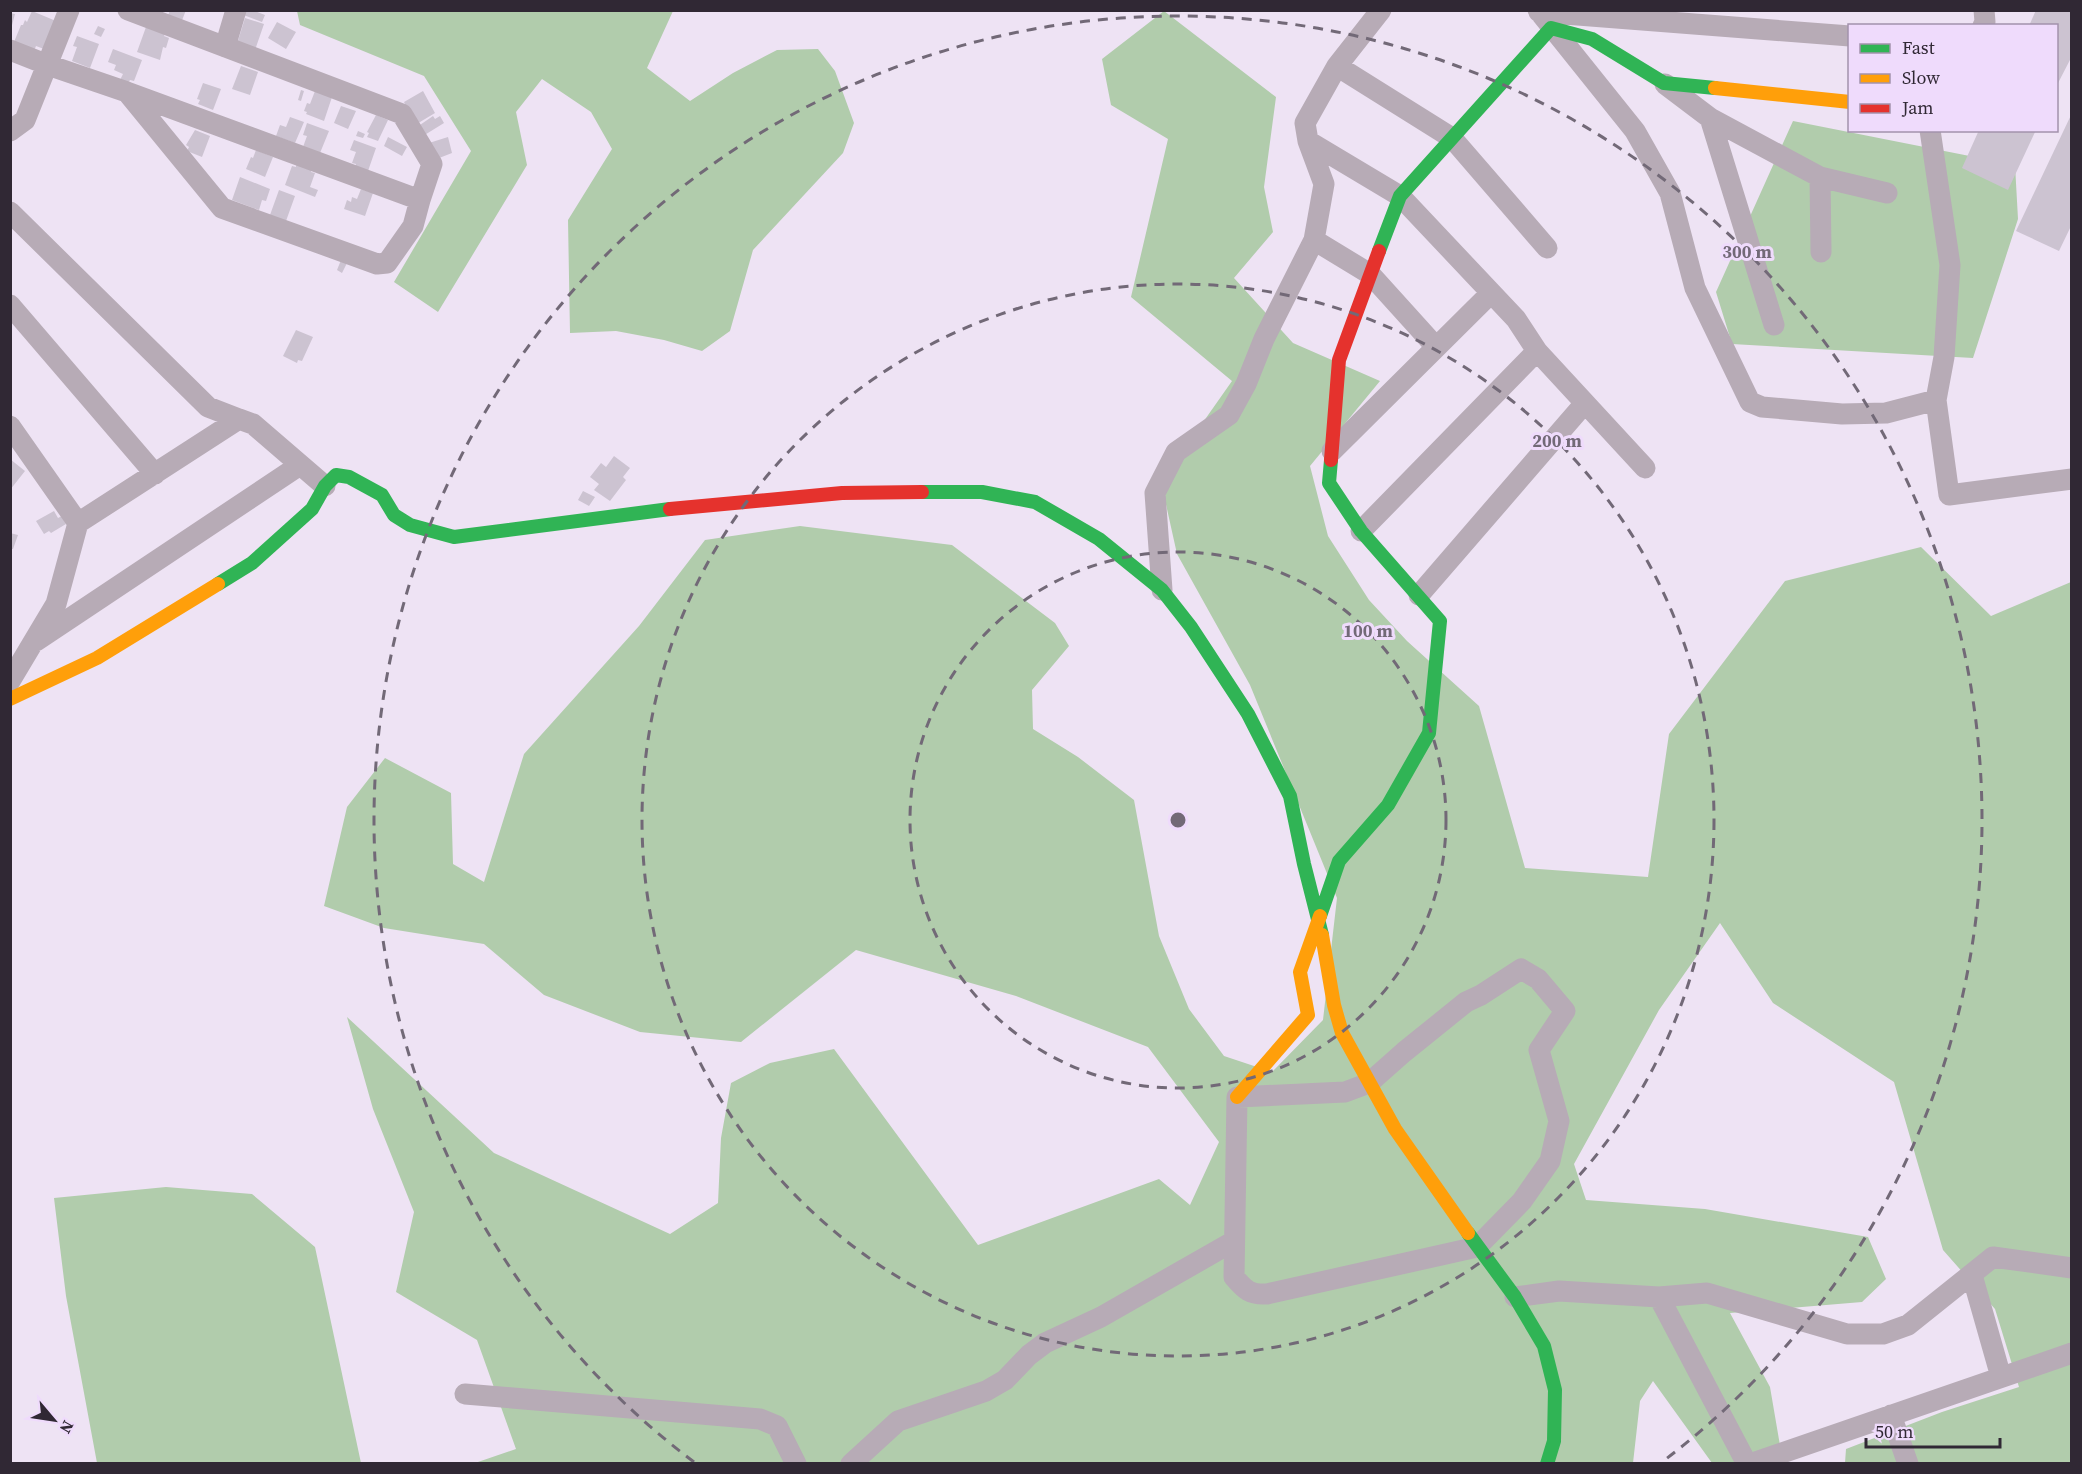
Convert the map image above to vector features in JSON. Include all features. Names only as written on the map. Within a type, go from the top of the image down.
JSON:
[{"type":"street","points":[[10,131],[26,120],[69,10]]},
{"type":"street","points":[[127,92],[222,208],[378,264],[387,263],[413,226],[432,164],[402,114],[128,10]]},
{"type":"street","points":[[225,47],[236,10]]},
{"type":"street","points":[[1162,590],[1155,493],[1176,452],[1229,415],[1314,240],[1324,184],[1308,141],[1305,123],[1337,66],[1381,10]]},
{"type":"street","points":[[1543,17],[1848,36]]},
{"type":"street","points":[[1543,17],[1592,39],[1664,83],[1710,118],[1820,177],[1887,193]]},
{"type":"street","points":[[1237,1097],[1345,1092],[1369,1083],[1466,1002],[1521,969],[1538,979],[1564,1011],[1539,1050],[1559,1121],[1550,1161],[1522,1201],[1477,1247],[1267,1294],[1256,1295],[1244,1288],[1234,1277],[1237,1097],[1308,1015],[1300,972],[1320,921],[1339,861],[1388,805],[1429,733],[1440,621],[1360,531],[1329,483],[1339,360],[1400,196],[1452,138],[1543,17]]},
{"type":"street","points":[[1543,17],[1635,131],[1670,193],[1695,288],[1750,402],[1762,407],[1842,414],[1886,412],[1936,400]]},
{"type":"street","points":[[10,50],[420,200]]},
{"type":"street","points":[[1337,66],[1452,138],[1547,248]]},
{"type":"street","points":[[1664,83],[1848,102]]},
{"type":"street","points":[[1710,118],[1774,325]]},
{"type":"street","points":[[1930,132],[1950,265],[1944,357],[1936,400],[1949,495],[2072,479]]},
{"type":"street","points":[[1308,141],[1400,196],[1516,319],[1537,351],[1645,468]]},
{"type":"street","points":[[1820,177],[1821,252]]},
{"type":"street","points":[[10,212],[208,407],[253,424],[325,486]]},
{"type":"street","points":[[1314,240],[1370,274],[1436,347]]},
{"type":"street","points":[[1332,451],[1491,293]]},
{"type":"street","points":[[10,305],[155,474]]},
{"type":"street","points":[[1360,531],[1537,351]]},
{"type":"street","points":[[1419,595],[1585,403]]},
{"type":"street","points":[[10,681],[56,604],[78,523],[239,419]]},
{"type":"street","points":[[10,426],[78,523]]},
{"type":"street","points":[[32,644],[300,465]]},
{"type":"street","points":[[10,699],[97,658],[252,562],[312,509],[325,486],[336,475],[349,477],[382,495],[394,515],[410,525],[454,537],[645,511],[842,493],[982,492],[1035,502],[1099,540],[1162,590],[1191,627],[1248,714],[1290,796],[1304,864],[1320,921],[1334,1005],[1342,1033],[1395,1129],[1477,1247],[1515,1297],[1544,1346],[1555,1390],[1554,1441],[1547,1464]]},
{"type":"street","points":[[851,1464],[898,1421],[986,1391],[1005,1380],[1029,1355],[1045,1343],[1101,1317],[1234,1241]]},
{"type":"street","points":[[1515,1297],[1559,1291],[1659,1297],[1707,1293],[1847,1334],[1883,1334],[1908,1325],[1993,1257],[2071,1268]]},
{"type":"street","points":[[1972,1275],[2001,1377]]},
{"type":"street","points":[[1659,1297],[1749,1464],[2072,1353]]},
{"type":"street","points":[[465,1394],[760,1419],[777,1426],[796,1464]]},
{"type":"street","points":[[1891,1415],[1908,1464]]},
{"type":"green space","points":[[297,11],[673,11],[647,68],[690,101],[733,73],[777,50],[818,49],[835,71],[854,123],[843,153],[753,250],[730,331],[702,351],[664,340],[616,331],[570,333],[568,220],[612,149],[591,112],[542,79],[516,112],[527,165],[438,312],[394,282],[471,151],[424,76],[300,25]]},
{"type":"green space","points":[[1164,11],[1276,97],[1264,187],[1273,232],[1234,278],[1293,343],[1380,381],[1310,466],[1328,536],[1369,600],[1407,641],[1479,706],[1525,868],[1648,877],[1669,734],[1785,581],[1921,547],[1991,616],[2071,582],[2071,1461],[2069,1464],[1845,1463],[1846,1449],[1942,1412],[2019,1387],[1995,1309],[1943,1250],[1894,1082],[1773,1003],[1720,923],[1659,1010],[1574,1164],[1586,1200],[1705,1209],[1868,1237],[1886,1279],[1862,1302],[1730,1313],[1770,1387],[1783,1463],[1712,1463],[1653,1381],[1640,1401],[1633,1463],[475,1463],[516,1449],[477,1340],[396,1292],[414,1212],[373,1109],[347,1017],[494,1153],[670,1234],[718,1203],[721,1138],[731,1083],[770,1063],[834,1049],[978,1245],[1159,1179],[1190,1205],[1219,1142],[1148,1047],[1016,996],[856,950],[741,1042],[640,1032],[544,995],[484,944],[384,928],[324,906],[347,807],[385,758],[451,793],[453,864],[484,882],[524,754],[639,626],[705,540],[800,526],[952,545],[1055,623],[1069,646],[1032,690],[1033,729],[1078,757],[1134,800],[1159,936],[1189,1009],[1224,1056],[1272,1072],[1323,1020],[1337,898],[1250,685],[1177,554],[1161,482],[1232,381],[1131,297],[1168,139],[1111,105],[1102,59]]},
{"type":"green space","points":[[1793,121],[2015,165],[2018,219],[1973,358],[1732,344],[1716,292]]},
{"type":"green space","points":[[166,1187],[252,1194],[315,1247],[361,1463],[97,1463],[66,1296],[54,1198]]},
{"type":"building","points":[[170,10],[186,10],[181,23],[167,18]]},
{"type":"building","points":[[242,10],[252,10],[265,15],[262,22],[241,14]]},
{"type":"building","points":[[2036,10],[2072,10],[2072,56],[2058,83],[2058,24],[2030,24]]},
{"type":"building","points":[[32,11],[56,21],[44,49],[36,46],[34,51],[14,42],[21,25],[25,20],[27,22]]},
{"type":"building","points":[[10,13],[15,14],[11,29],[10,29]]},
{"type":"building","points":[[245,18],[264,24],[255,50],[237,44]]},
{"type":"building","points":[[277,22],[296,32],[286,49],[268,38]]},
{"type":"building","points":[[98,26],[105,29],[101,37],[94,34]]},
{"type":"building","points":[[146,27],[165,34],[164,36],[169,38],[166,48],[163,47],[160,60],[137,52]]},
{"type":"building","points":[[77,36],[99,44],[90,68],[72,61],[77,47],[73,46]]},
{"type":"building","points":[[113,49],[142,60],[134,81],[130,80],[128,83],[120,80],[123,74],[114,70],[116,65],[108,62]]},
{"type":"building","points":[[241,66],[258,72],[250,95],[232,89]]},
{"type":"building","points":[[203,83],[221,89],[213,110],[198,104],[200,100],[197,99]]},
{"type":"building","points":[[301,90],[304,91],[301,101],[298,100]]},
{"type":"building","points":[[315,91],[332,97],[324,121],[304,111],[307,103],[310,104]]},
{"type":"building","points":[[423,91],[435,113],[415,125],[404,102]]},
{"type":"building","points":[[341,106],[356,111],[348,129],[334,123]]},
{"type":"building","points":[[2072,113],[2072,224],[2059,251],[2016,231]]},
{"type":"building","points":[[376,115],[388,120],[378,141],[367,137],[369,133],[367,132]]},
{"type":"building","points":[[433,116],[435,119],[440,116],[444,123],[423,136],[417,127]]},
{"type":"building","points":[[290,117],[304,122],[295,143],[276,136],[280,125],[286,127]]},
{"type":"building","points":[[307,123],[329,131],[320,153],[303,147],[307,136],[303,135]]},
{"type":"building","points":[[195,130],[210,136],[202,157],[187,151],[189,147],[186,145]]},
{"type":"building","points":[[358,131],[365,134],[363,138],[356,136]]},
{"type":"building","points":[[1978,132],[2035,132],[2008,190],[1962,168]]},
{"type":"building","points":[[388,137],[407,147],[402,156],[384,146]]},
{"type":"building","points":[[448,137],[452,153],[434,160],[429,143]]},
{"type":"building","points":[[354,140],[376,148],[368,171],[355,167],[356,164],[352,163],[356,152],[350,150]]},
{"type":"building","points":[[256,150],[273,157],[265,177],[246,169]]},
{"type":"building","points":[[296,165],[312,169],[311,172],[315,173],[310,187],[318,190],[315,197],[285,185],[292,166],[296,167]]},
{"type":"building","points":[[240,177],[270,189],[266,201],[262,200],[259,210],[232,200]]},
{"type":"building","points":[[361,189],[373,193],[365,216],[344,209],[347,200],[351,202],[352,197],[357,199]]},
{"type":"building","points":[[279,190],[295,196],[286,221],[270,215]]},
{"type":"building","points":[[341,260],[347,263],[342,273],[337,270]]},
{"type":"building","points":[[296,330],[313,337],[302,361],[298,360],[297,363],[283,356]]},
{"type":"building","points":[[614,456],[630,468],[623,477],[626,480],[610,501],[594,490],[599,484],[590,477],[601,463],[606,467]]},
{"type":"building","points":[[10,459],[25,471],[10,490]]},
{"type":"building","points":[[583,491],[595,497],[589,506],[578,500]]},
{"type":"building","points":[[54,511],[58,518],[62,516],[66,524],[51,533],[49,531],[44,534],[36,521]]},
{"type":"building","points":[[10,533],[18,535],[13,549],[10,549]]},
{"type":"traffic: fast","points":[[1379,251],[1400,196],[1551,28],[1592,39],[1664,83],[1715,88]]},
{"type":"traffic: fast","points":[[1320,916],[1339,861],[1388,805],[1429,733],[1440,621],[1361,531],[1329,483],[1331,460]]},
{"type":"traffic: fast","points":[[218,584],[252,563],[312,509],[325,486],[336,475],[349,477],[382,495],[394,515],[410,525],[454,537],[670,509]]},
{"type":"traffic: fast","points":[[922,492],[982,492],[1035,502],[1099,539],[1162,590],[1191,627],[1248,714],[1290,796],[1322,935]]},
{"type":"traffic: fast","points":[[1468,1233],[1515,1297],[1544,1346],[1555,1390],[1554,1441],[1547,1464]]},
{"type":"traffic: slow","points":[[1715,88],[1848,102]]},
{"type":"traffic: slow","points":[[10,699],[97,658],[218,584]]},
{"type":"traffic: slow","points":[[1237,1097],[1308,1015],[1300,972],[1320,916]]},
{"type":"traffic: slow","points":[[1322,935],[1334,1005],[1342,1033],[1395,1129],[1468,1233]]},
{"type":"traffic: jam","points":[[1331,460],[1339,360],[1379,251]]},
{"type":"traffic: jam","points":[[670,509],[842,493],[922,492]]}]
